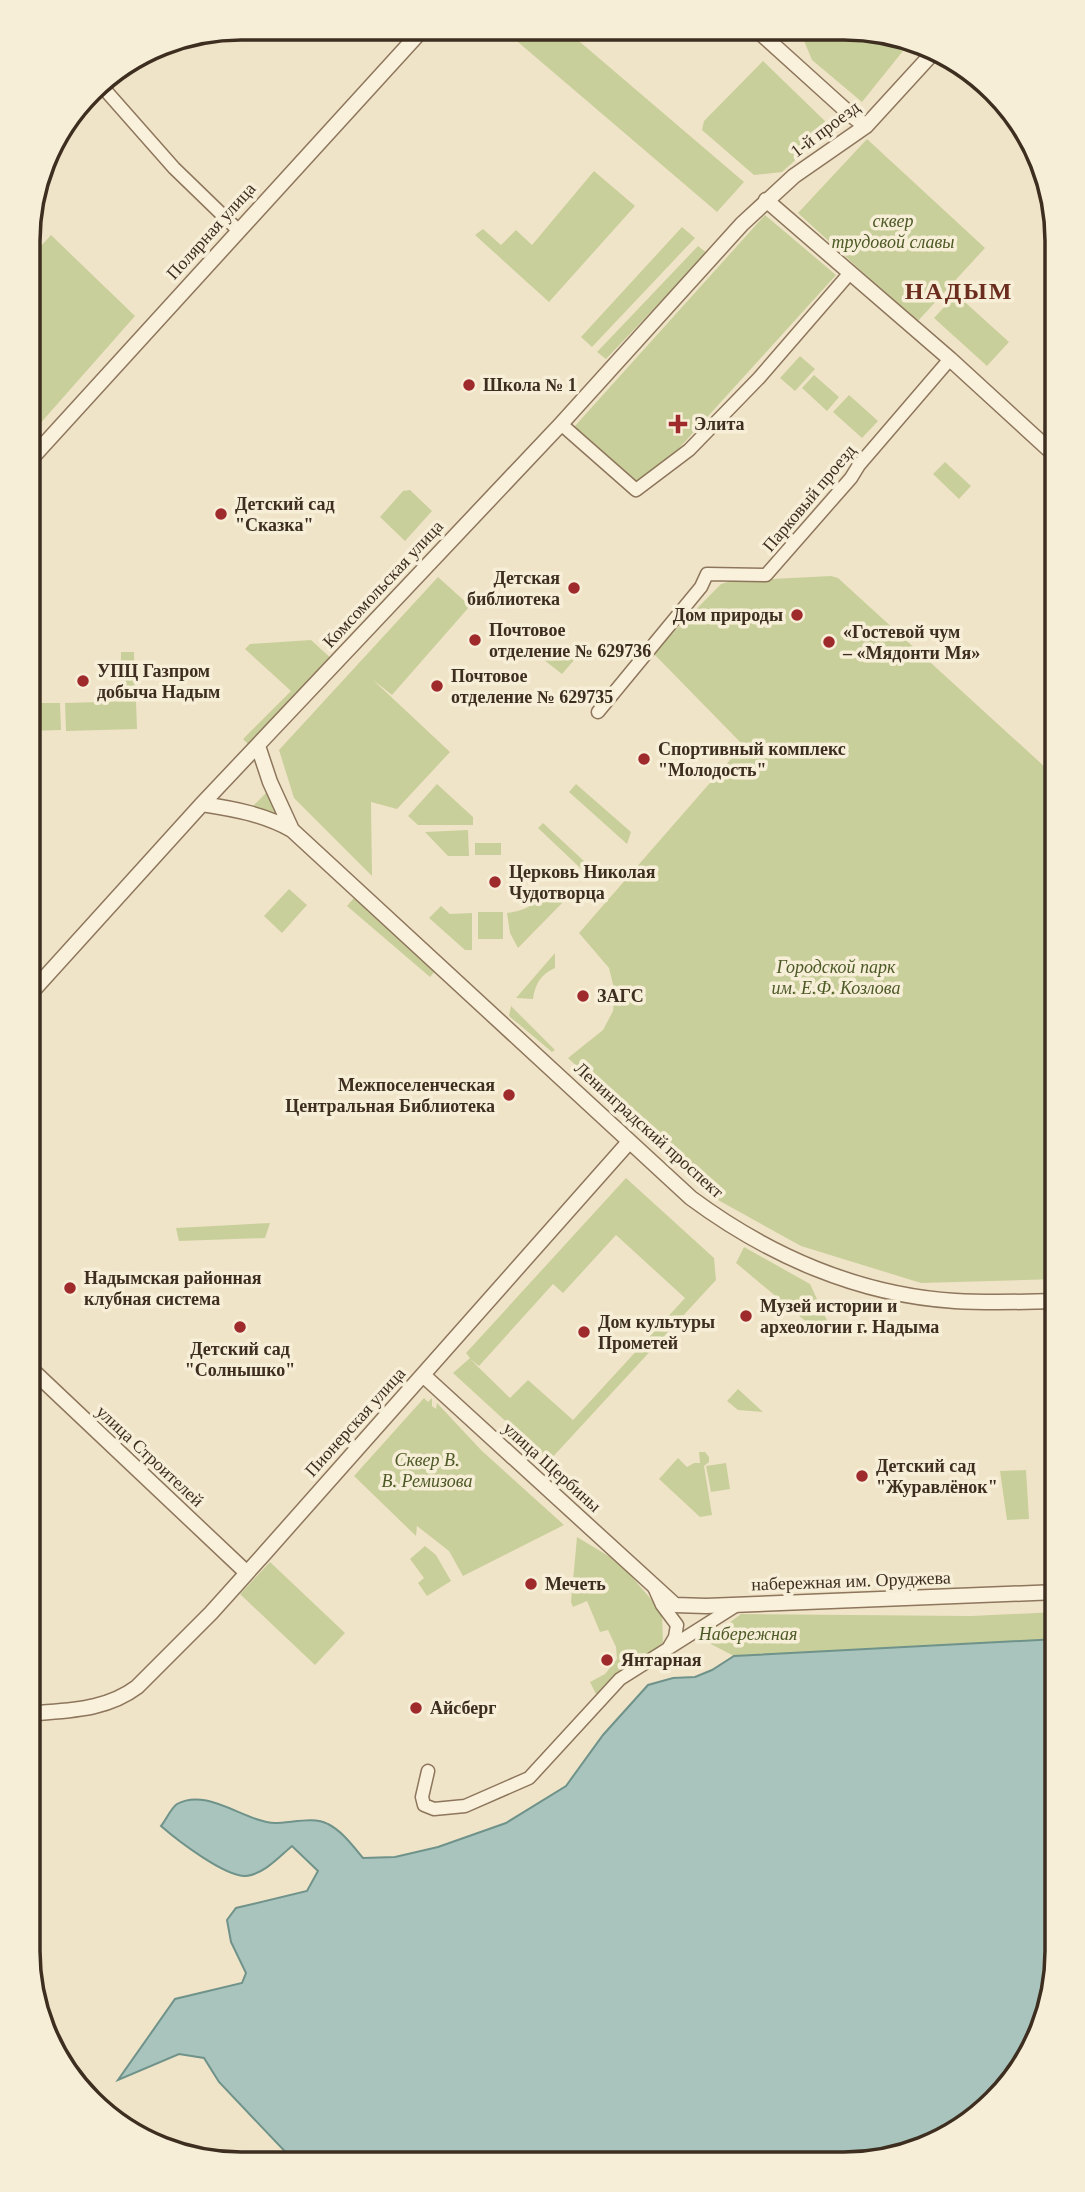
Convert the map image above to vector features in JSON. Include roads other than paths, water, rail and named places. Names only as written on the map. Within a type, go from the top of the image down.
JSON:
[{"type":"street","name":"Полярная улица","points":[[41,448],[414,40]]},
{"type":"street","points":[[768,40],[866,126]]},
{"type":"street","name":"1-й проезд","points":[[766,200],[794,176],[866,126],[928,59]]},
{"type":"street","points":[[107,92],[173,168],[238,230]]},
{"type":"street","points":[[766,200],[950,359],[1045,446]]},
{"type":"street","name":"Комсомольская улица","points":[[41,982],[202,804],[561,424],[766,200]]},
{"type":"street","points":[[561,424],[636,491],[689,450],[760,377],[849,274]]},
{"type":"street","name":"Парковый проезд","points":[[598,712],[701,587],[707,574],[766,575],[950,359]]},
{"type":"street","points":[[258,746],[270,782],[292,830]]},
{"type":"street","points":[[202,804],[258,815],[275,820],[292,830]]},
{"type":"street","name":"Ленинградский проспект","points":[[292,830],[629,1142],[691,1198],[723,1222],[814,1269],[890,1292],[980,1302],[1044,1301]]},
{"type":"street","name":"Пионерская улица","points":[[40,1713],[94,1707],[124,1698],[137,1687],[247,1573],[629,1142]]},
{"type":"street","name":"улица Щербины","points":[[423,1376],[654,1587]]},
{"type":"street","name":"улица Строителей","points":[[40,1378],[247,1573]]},
{"type":"street","points":[[654,1587],[662,1605],[677,1625],[675,1637],[669,1647]]},
{"type":"street","name":"набережная им. Оруджева","points":[[654,1587],[675,1605],[706,1606],[1044,1593]]},
{"type":"street","points":[[428,1771],[422,1797],[424,1805],[434,1809],[465,1806],[529,1778],[620,1679],[737,1605]]},
{"type":"street","points":[[684,1637],[698,1623],[706,1606]]},
{"type":"water","points":[[1044,1640],[1044,1964],[1041,1990],[1034,2015],[1018,2051],[986,2093],[966,2110],[933,2131],[908,2141],[870,2150],[844,2152],[286,2152],[219,2082],[204,2058],[179,2054],[118,2080],[175,1999],[242,1983],[246,1973],[231,1942],[227,1920],[236,1908],[307,1891],[318,1871],[292,1846],[253,1875],[237,1875],[226,1871],[202,1857],[161,1826],[177,1804],[201,1800],[263,1821],[322,1822],[343,1835],[363,1858],[395,1857],[438,1847],[506,1823],[566,1786],[603,1735],[648,1685],[673,1678],[695,1677],[734,1656]]},
{"type":"place","name":"Школа № 1","points":[[469,385]]},
{"type":"place","name":"Элита","points":[[678,424]]},
{"type":"place","name":"Детский сад \"Сказка\"","points":[[221,514]]},
{"type":"place","name":"Детская библиотека","points":[[574,588]]},
{"type":"place","name":"Дом природы","points":[[797,615]]},
{"type":"place","name":"Почтовое отделение № 629736","points":[[475,640]]},
{"type":"place","name":"«Гостевой чум – «Мядонти Мя»","points":[[829,642]]},
{"type":"place","name":"УПЦ Газпром добыча Надым","points":[[83,681]]},
{"type":"place","name":"Почтовое отделение № 629735","points":[[437,686]]},
{"type":"place","name":"Спортивный комплекс \"Молодость\"","points":[[644,759]]},
{"type":"place","name":"Церковь Николая Чудотворца","points":[[495,882]]},
{"type":"place","name":"ЗАГС","points":[[583,996]]},
{"type":"place","name":"Межпоселенческая Центральная Библиотека","points":[[509,1095]]},
{"type":"place","name":"Надымская районная клубная система","points":[[70,1288]]},
{"type":"place","name":"Музей истории и археологии г. Надыма","points":[[746,1316]]},
{"type":"place","name":"Детский сад \"Солнышко\"","points":[[240,1327]]},
{"type":"place","name":"Дом культуры Прометей","points":[[584,1332]]},
{"type":"place","name":"Детский сад \"Журавлёнок\"","points":[[862,1476]]},
{"type":"place","name":"Мечеть","points":[[531,1584]]},
{"type":"place","name":"Янтарная","points":[[607,1660]]},
{"type":"place","name":"Айсберг","points":[[416,1708]]},
{"type":"district","name":"НАДЫМ","points":[[959,291]]},
{"type":"park label","name":"сквер трудовой славы","points":[[893,231]]},
{"type":"park label","name":"Городской парк им. Е.Ф. Козлова","points":[[836,977]]},
{"type":"park label","name":"Сквер В. В. Ремизова","points":[[427,1470]]},
{"type":"park label","name":"Набережная","points":[[748,1634]]}]
